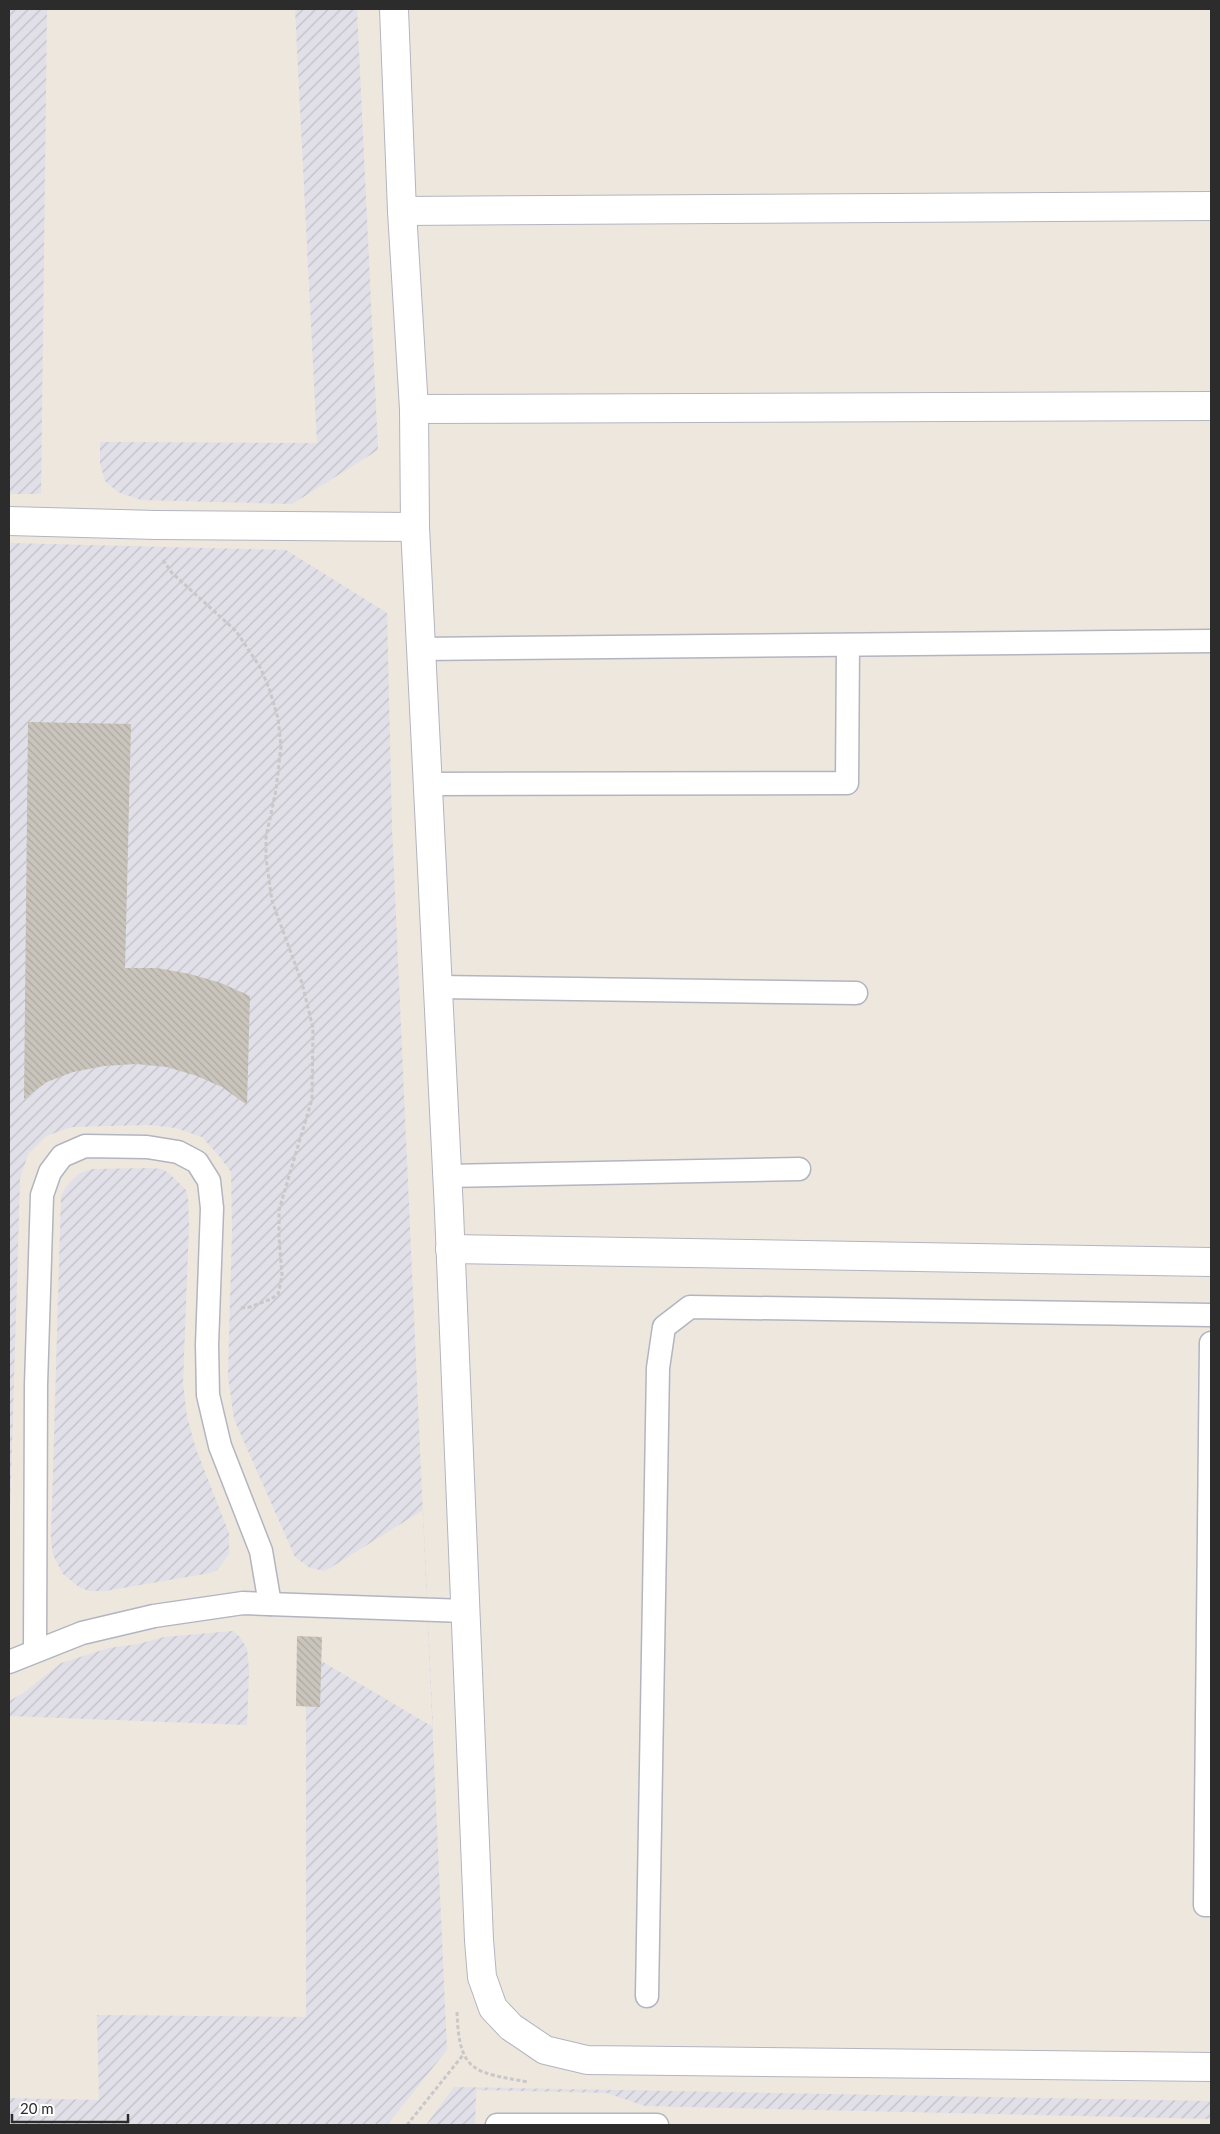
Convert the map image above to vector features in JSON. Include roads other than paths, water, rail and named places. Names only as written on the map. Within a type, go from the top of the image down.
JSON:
[{"type":"street","points":[[394,9],[402,211],[414,409],[415,527],[447,1176],[482,1977],[493,2008],[511,2027],[545,2050],[586,2060],[1211,2067]]},
{"type":"street","points":[[402,211],[1211,206]]},
{"type":"street","points":[[414,409],[1211,406]]},
{"type":"street","points":[[9,521],[156,525],[415,527]]},
{"type":"street","points":[[450,1249],[1211,1262]]},
{"type":"lane","points":[[421,649],[1211,641]]},
{"type":"lane","points":[[428,784],[847,783],[848,644]]},
{"type":"lane","points":[[438,987],[856,993]]},
{"type":"lane","points":[[36,1651],[36,1385],[42,1195],[50,1172],[62,1156],[85,1146],[147,1147],[178,1152],[197,1162],[209,1181],[212,1208],[208,1395],[220,1446],[261,1552],[270,1604]]},
{"type":"lane","points":[[447,1176],[799,1169]]},
{"type":"lane","points":[[648,1996],[658,1378],[664,1327],[690,1307],[1211,1315]]},
{"type":"lane","points":[[1211,1343],[1205,1905],[1211,1905]]},
{"type":"lane","points":[[9,1662],[82,1633],[154,1616],[243,1603],[465,1611]]},
{"type":"lane","points":[[497,2125],[657,2125]]}]
